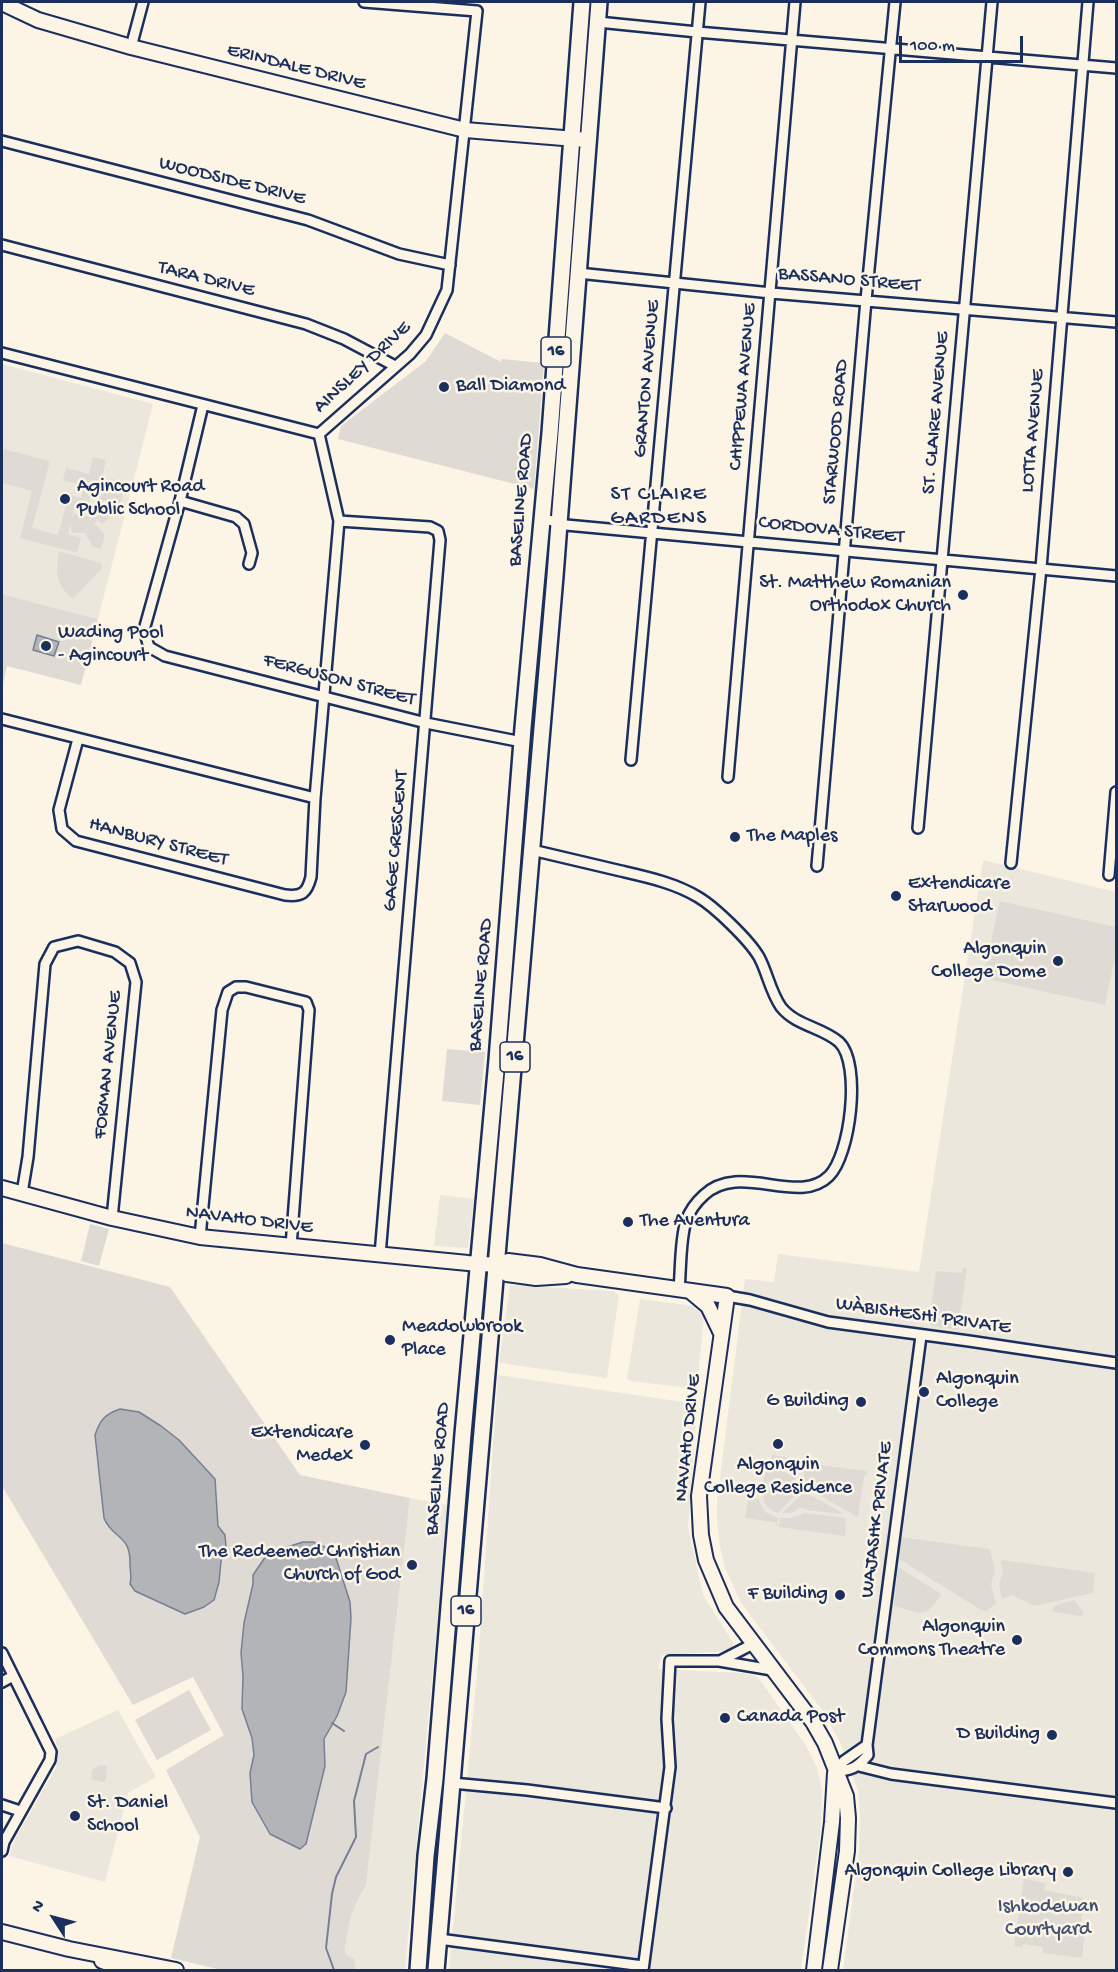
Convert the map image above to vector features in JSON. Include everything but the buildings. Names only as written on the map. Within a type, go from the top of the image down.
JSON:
[{"type":"main road","name":"BASELINE ROAD","points":[[436,1971],[560,525],[578,273],[582,2]]},
{"type":"main road","name":"BASELINE ROAD","points":[[418,1971],[426,1856],[435,1779],[542,519],[580,139],[599,2]]},
{"type":"main road","points":[[435,1779],[452,1783]]},
{"type":"street","points":[[132,47],[143,2]]},
{"type":"street","name":"AINSLEY DRIVE","points":[[303,894],[308,888],[311,877],[315,798],[339,522],[319,434],[410,354],[426,335],[447,290],[477,11],[364,2]]},
{"type":"street","name":"GRANTON AVENUE","points":[[631,760],[700,2]]},
{"type":"street","name":"CHIPPEWA AVENUE","points":[[728,777],[795,2]]},
{"type":"street","name":"STARWOOD ROAD","points":[[817,866],[866,300],[895,2]]},
{"type":"street","name":"ST. CLAIRE AVENUE","points":[[918,828],[992,2]]},
{"type":"street","name":"LOTTA AVENUE","points":[[1011,863],[1041,568],[1088,2]]},
{"type":"street","name":"ERINDALE DRIVE","points":[[2,3],[38,21],[132,47],[465,130],[580,139]]},
{"type":"street","points":[[598,22],[1116,68]]},
{"type":"street","name":"WOODSIDE DRIVE","points":[[2,141],[308,220],[399,254],[450,265]]},
{"type":"street","name":"TARA DRIVE","points":[[2,245],[306,324],[344,339],[396,366]]},
{"type":"street","name":"BASSANO STREET","points":[[578,273],[771,293],[1116,322]]},
{"type":"street","points":[[2,353],[319,434]]},
{"type":"street","points":[[203,405],[180,501],[236,517],[244,524],[252,554],[249,564]]},
{"type":"street","name":"FERGUSON STREET","points":[[180,501],[144,630],[149,647],[165,656],[325,695],[426,723],[522,742]]},
{"type":"street","name":"CORDOVA STREET","points":[[542,519],[560,525],[1116,576]]},
{"type":"street","name":"GAGE CRESCENT","points":[[339,522],[430,527],[438,531],[440,540],[380,1255]]},
{"type":"street","points":[[2,719],[315,798]]},
{"type":"street","name":"HANBURY STREET","points":[[78,739],[59,810],[62,829],[76,841],[285,895],[303,894]]},
{"type":"street","points":[[1109,875],[1116,792]]},
{"type":"street","points":[[532,850],[654,879],[686,891],[704,901],[726,920],[758,956],[771,992],[783,1009],[801,1023],[837,1041],[846,1055],[852,1091],[849,1116],[843,1146],[837,1164],[829,1177],[795,1188],[744,1181],[725,1182],[708,1191],[692,1208],[686,1223],[685,1290],[708,1306],[721,1333]]},
{"type":"street","name":"FORMAN AVENUE","points":[[22,1193],[28,1157],[45,964],[54,947],[78,941],[115,952],[130,963],[136,982],[112,1218]]},
{"type":"street","points":[[200,1238],[222,1010],[228,992],[236,987],[249,987],[306,1002],[309,1010],[291,1246]]},
{"type":"street","name":"NAVAHO DRIVE","points":[[2,1188],[112,1218],[200,1238],[497,1265],[507,1274],[536,1278],[577,1275],[727,1296],[699,1496],[701,1535],[714,1584],[726,1607],[813,1722],[825,1743],[846,1796],[848,1841],[830,1971]]},
{"type":"street","name":"WÀBISHESHÌ PRIVATE","points":[[727,1296],[750,1300],[828,1322],[1116,1363]]},
{"type":"street","name":"WAJASHK PRIVATE","points":[[868,1750],[921,1336]]},
{"type":"street","points":[[719,1661],[753,1644]]},
{"type":"street","points":[[2,1653],[51,1752],[50,1760],[20,1811],[4,1842],[2,1851]]},
{"type":"street","points":[[438,1939],[643,1968],[670,1767],[667,1719],[670,1661],[719,1661],[772,1670]]},
{"type":"street","points":[[2,1682],[14,1676]]},
{"type":"street","points":[[835,1771],[849,1771],[859,1766],[868,1750]]},
{"type":"street","points":[[835,1771],[844,1761],[868,1750]]},
{"type":"street","points":[[868,1750],[881,1771]]},
{"type":"street","points":[[859,1766],[881,1771],[1116,1803]]},
{"type":"street","name":"NAVAHO DRIVE","points":[[814,1971],[831,1831],[835,1771]]},
{"type":"street","points":[[452,1783],[666,1808]]},
{"type":"street","points":[[2,1805],[20,1811]]},
{"type":"street","points":[[2,1932],[69,1948],[126,1971]]},
{"type":"street","points":[[112,1964],[176,1971]]},
{"type":"shaded area","name":"Agincourt Road Public School","points":[[2,364],[153,404],[98,619],[2,594]]},
{"type":"shaded area","name":"Wading Pool - Agincourt","points":[[37,635],[59,642],[54,656],[33,650]]},
{"type":"shaded area","name":"Algonquin College","points":[[983,860],[1116,892],[1116,1970],[843,1970],[859,1851],[858,1791],[840,1742],[822,1710],[741,1603],[725,1568],[720,1547],[717,1502],[745,1279],[774,1282],[778,1254],[919,1272]]},
{"type":"shaded area","points":[[440,1195],[474,1199],[468,1248],[434,1246]]},
{"type":"shaded area","points":[[510,1285],[613,1291],[619,1295],[607,1378],[499,1363]]},
{"type":"shaded area","points":[[640,1299],[693,1306],[704,1315],[697,1389],[627,1379]]},
{"type":"shaded area","points":[[498,1375],[697,1404],[688,1527],[703,1595],[734,1644],[727,1651],[662,1655],[658,1669],[743,1673],[754,1676],[760,1680],[805,1744],[817,1767],[822,1790],[821,1828],[801,1970],[449,1970],[478,1662]]},
{"type":"shaded area","points":[[120,1409],[139,1412],[161,1426],[179,1440],[215,1479],[218,1526],[225,1535],[226,1547],[214,1600],[204,1607],[185,1614],[135,1591],[130,1584],[127,1547],[107,1525],[104,1518],[95,1435],[104,1418]]},
{"type":"shaded area","points":[[410,1498],[448,1505],[405,1970],[356,1970],[354,1960],[345,1954],[347,1930],[352,1909],[366,1884]]},
{"type":"shaded area","points":[[303,1542],[313,1542],[327,1548],[335,1555],[350,1602],[351,1618],[346,1692],[337,1716],[324,1739],[325,1766],[306,1844],[300,1849],[270,1834],[252,1802],[250,1773],[254,1755],[252,1738],[242,1709],[241,1653],[253,1575],[268,1553]]},
{"type":"shaded area","name":"St. Daniel School","points":[[118,1710],[156,1777],[128,1793],[105,1882],[9,1856],[15,1839],[56,1768],[58,1753],[55,1739]]},
{"type":"green space","points":[[445,333],[501,362],[501,359],[544,363],[534,489],[338,439],[341,426],[426,361]]},
{"type":"green space","points":[[4,449],[50,461],[32,528],[58,535],[69,495],[81,498],[84,486],[63,480],[66,468],[89,474],[93,457],[106,460],[102,477],[126,483],[120,505],[90,497],[86,513],[74,510],[72,516],[75,514],[87,516],[103,502],[113,515],[102,524],[98,520],[94,523],[105,535],[101,549],[93,547],[85,533],[72,533],[70,524],[68,534],[81,538],[77,553],[20,538],[32,491],[2,483]]},
{"type":"green space","points":[[59,551],[101,563],[102,568],[73,599],[58,578]]},
{"type":"green space","points":[[2,594],[98,619],[81,685],[7,666],[2,688]]},
{"type":"green space","points":[[530,731],[536,732],[506,1080],[504,1080],[503,1060]]},
{"type":"green space","name":"Algonquin College Dome","points":[[1000,901],[1116,927],[1116,952],[1105,1005],[983,978]]},
{"type":"green space","points":[[447,1049],[485,1052],[480,1105],[442,1101]]},
{"type":"green space","points":[[90,1224],[109,1229],[99,1266],[81,1261]]},
{"type":"green space","points":[[2,1243],[170,1287],[300,1475],[410,1498],[366,1885],[353,1910],[346,1943],[345,1954],[354,1959],[356,1970],[222,1970],[171,1958],[200,1837],[166,1770],[224,1735],[193,1677],[133,1705],[2,1486]]},
{"type":"green space","points":[[963,1268],[967,1268],[958,1330],[932,1326],[929,1323],[936,1271],[962,1273]]},
{"type":"green space","points":[[475,1363],[478,1363],[477,1403],[454,1661],[451,1661]]},
{"type":"green space","points":[[772,1455],[798,1459],[796,1472],[771,1461]]},
{"type":"green space","points":[[805,1463],[867,1471],[864,1476],[858,1517],[807,1488],[804,1476]]},
{"type":"green space","points":[[768,1467],[774,1467],[795,1477],[800,1490],[778,1513],[767,1506],[762,1494],[763,1480]]},
{"type":"green space","points":[[746,1486],[752,1487],[752,1500],[758,1499],[765,1512],[778,1518],[777,1527],[776,1523],[745,1518],[749,1494],[745,1493]]},
{"type":"green space","points":[[806,1493],[842,1514],[807,1510],[802,1507],[791,1513],[782,1513]]},
{"type":"green space","points":[[804,1513],[846,1518],[845,1536],[779,1527],[780,1518],[792,1518]]},
{"type":"green space","points":[[901,1537],[990,1549],[995,1571],[991,1584],[996,1604],[987,1611],[981,1610],[899,1559]]},
{"type":"green space","points":[[1003,1560],[1095,1573],[1093,1593],[1034,1606],[1012,1595],[1002,1599],[999,1585],[1003,1571],[1000,1562]]},
{"type":"green space","points":[[898,1567],[941,1594],[926,1612],[894,1606]]},
{"type":"green space","points":[[1074,1600],[1084,1613],[1081,1616],[1053,1612],[1054,1606]]},
{"type":"green space","points":[[189,1690],[211,1730],[157,1760],[135,1720]]},
{"type":"green space","points":[[101,1765],[107,1766],[106,1780],[103,1782],[91,1779],[92,1770]]},
{"type":"green space","name":"Ishkodewan Courtyard","points":[[1024,1879],[1046,1883],[1044,1890],[1084,1898],[1080,1931],[1085,1932],[1082,1958],[1043,1953],[1043,1947],[1023,1944],[1022,1948],[1014,1946]]},
{"type":"waterway","points":[[332,1723],[344,1731]]},
{"type":"waterway","points":[[334,1970],[326,1948],[332,1894],[336,1877],[356,1837],[354,1801],[366,1754],[378,1747]]},
{"type":"place","name":"Ball Diamond","points":[[444,387]]},
{"type":"place","name":"Agincourt Road Public School","points":[[65,499]]},
{"type":"place","name":"St. Matthew Romanian Orthodox Church","points":[[963,595]]},
{"type":"place","name":"Wading Pool - Agincourt","points":[[46,646]]},
{"type":"place","name":"The Maples","points":[[735,837]]},
{"type":"place","name":"Extendicare Starwood","points":[[896,896]]},
{"type":"place","name":"Algonquin College Dome","points":[[1058,961]]},
{"type":"place","name":"The Aventura","points":[[628,1222]]},
{"type":"place","name":"Meadowbrook Place","points":[[390,1340]]},
{"type":"place","name":"Algonquin College","points":[[924,1392]]},
{"type":"place","name":"G Building","points":[[861,1402]]},
{"type":"place","name":"Algonquin College Residence","points":[[778,1444]]},
{"type":"place","name":"Extendicare Medex","points":[[365,1445]]},
{"type":"place","name":"The Redeemed Christian Church of God","points":[[412,1565]]},
{"type":"place","name":"F Building","points":[[840,1595]]},
{"type":"place","name":"Algonquin Commons Theatre","points":[[1017,1640]]},
{"type":"place","name":"Canada Post","points":[[725,1718]]},
{"type":"place","name":"D Building","points":[[1052,1735]]},
{"type":"place","name":"St. Daniel School","points":[[75,1816]]},
{"type":"place","name":"Algonquin College Library","points":[[1068,1872]]},
{"type":"district","name":"ST CLAIRE GARDENS","points":[[659,508]]}]
